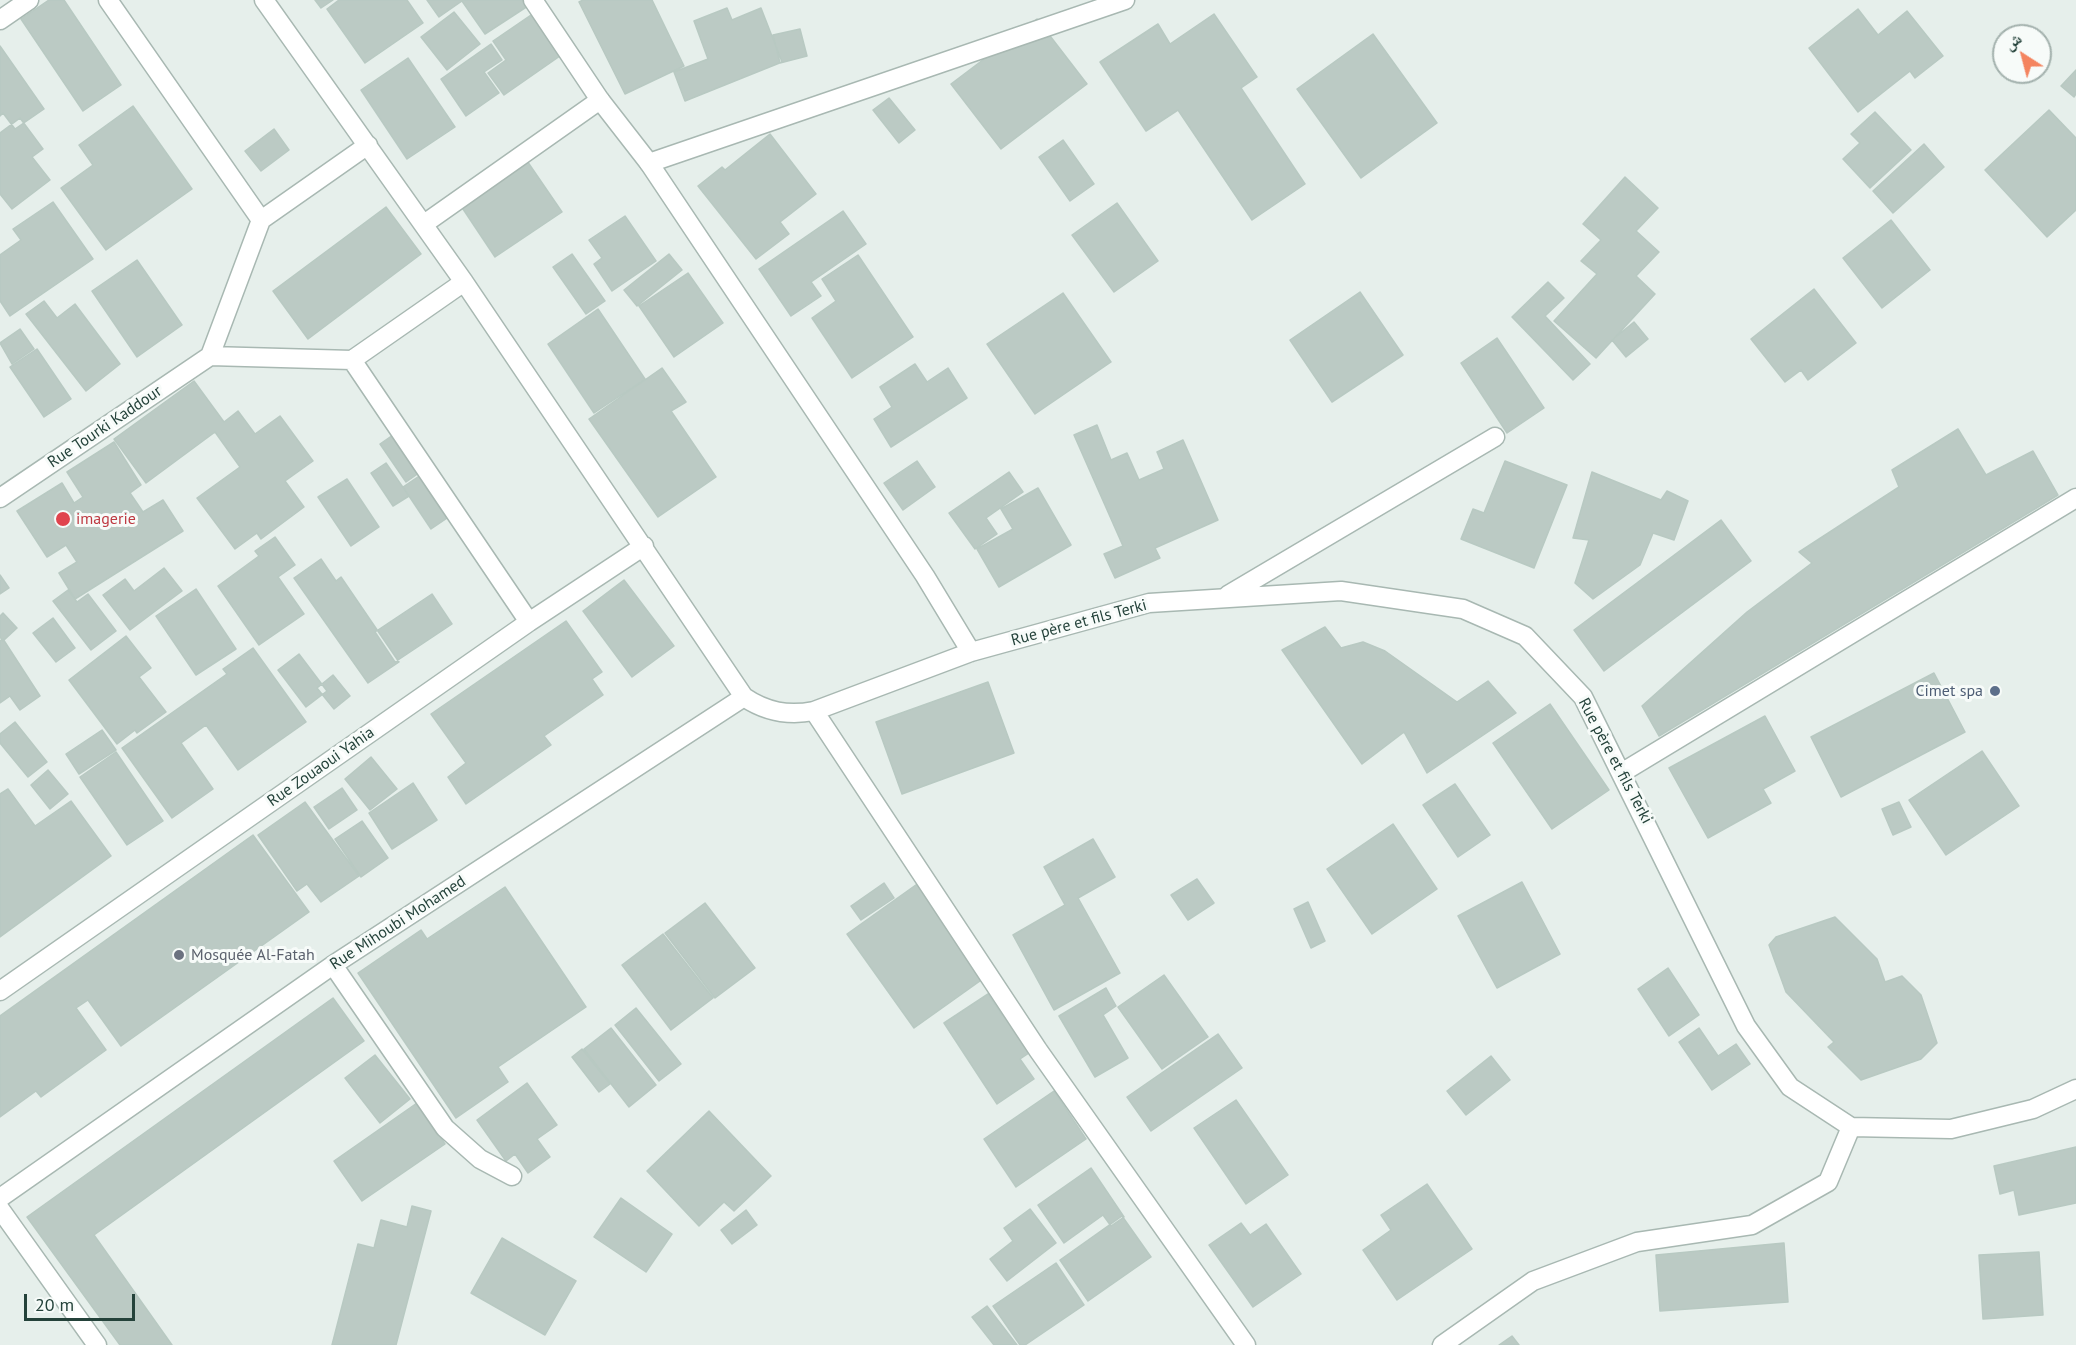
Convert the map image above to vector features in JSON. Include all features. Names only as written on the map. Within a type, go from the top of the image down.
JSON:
[{"type":"street","points":[[0,20],[30,0]]},
{"type":"street","points":[[108,0],[261,220]]},
{"type":"street","points":[[264,0],[464,282],[744,697]]},
{"type":"street","points":[[533,0],[600,100],[649,163],[919,567],[971,652]]},
{"type":"street","points":[[649,163],[1125,0]]},
{"type":"street","points":[[424,224],[600,100]]},
{"type":"street","points":[[368,146],[261,220],[210,356],[352,360],[464,282]]},
{"type":"street","name":"Rue Tourki Kaddour","points":[[0,498],[210,356]]},
{"type":"street","points":[[352,360],[529,622]]},
{"type":"street","points":[[1224,598],[1495,437]]},
{"type":"street","points":[[1623,772],[2076,498]]},
{"type":"street","name":"Rue Zouaoui Yahia","points":[[0,991],[529,622],[644,546]]},
{"type":"street","name":"Rue père et fils Terki","points":[[744,697],[760,708],[794,715],[814,711],[971,652],[1149,603],[1341,591],[1463,609],[1525,636],[1583,697],[1623,772],[1746,1026],[1790,1087],[1851,1127]]},
{"type":"street","name":"Rue Mihoubi Mohamed","points":[[0,1198],[333,965],[744,697]]},
{"type":"street","points":[[814,711],[1038,1050],[1246,1345]]},
{"type":"street","points":[[333,965],[445,1128],[480,1159],[512,1176]]},
{"type":"street","points":[[1442,1345],[1533,1281],[1636,1242],[1752,1225],[1828,1182],[1851,1127],[1951,1129],[2033,1109],[2076,1089]]},
{"type":"street","points":[[0,1209],[97,1345]]},
{"type":"building","points":[[49,0],[64,0],[121,85],[83,111],[21,19]]},
{"type":"building","points":[[315,0],[333,0],[321,8]]},
{"type":"building","points":[[339,0],[407,0],[423,23],[365,63],[327,9]]},
{"type":"building","points":[[427,0],[528,0],[531,4],[485,34],[462,1],[439,17]]},
{"type":"building","points":[[583,0],[652,0],[684,66],[625,94],[579,2]]},
{"type":"building","points":[[727,8],[732,20],[761,8],[782,62],[685,101],[674,72],[708,59],[694,21]]},
{"type":"building","points":[[1858,9],[1878,35],[1907,11],[1943,56],[1915,78],[1910,71],[1858,112],[1809,48]]},
{"type":"building","points":[[454,12],[480,44],[447,70],[421,37]]},
{"type":"building","points":[[1214,14],[1257,77],[1241,88],[1305,184],[1252,220],[1178,110],[1146,131],[1100,62],[1158,24],[1170,44]]},
{"type":"building","points":[[531,15],[560,56],[504,95],[488,73],[506,60],[493,41]]},
{"type":"building","points":[[1037,19],[1087,84],[1001,149],[951,84]]},
{"type":"building","points":[[800,29],[807,56],[780,63],[773,35]]},
{"type":"building","points":[[1373,34],[1437,123],[1361,178],[1297,89]]},
{"type":"building","points":[[491,44],[502,60],[484,72],[499,93],[466,116],[441,79]]},
{"type":"building","points":[[0,46],[44,109],[15,129],[3,113],[0,116]]},
{"type":"building","points":[[408,58],[455,127],[407,159],[361,90]]},
{"type":"building","points":[[2076,70],[2076,94],[2074,97],[2061,86]]},
{"type":"building","points":[[889,98],[915,130],[899,143],[873,110]]},
{"type":"building","points":[[133,106],[192,189],[106,250],[61,188],[93,165],[79,145]]},
{"type":"building","points":[[2049,110],[2076,138],[2076,210],[2047,237],[1985,170]]},
{"type":"building","points":[[1875,112],[1911,150],[1870,188],[1843,159],[1860,143],[1851,134]]},
{"type":"building","points":[[20,118],[43,149],[32,157],[50,180],[12,209],[0,194],[0,133]]},
{"type":"building","points":[[274,129],[289,150],[261,171],[245,151]]},
{"type":"building","points":[[770,134],[816,194],[780,222],[789,234],[756,259],[698,186],[722,167],[725,170]]},
{"type":"building","points":[[1063,140],[1094,184],[1070,201],[1039,157]]},
{"type":"building","points":[[1924,144],[1944,167],[1893,213],[1873,191]]},
{"type":"building","points":[[525,158],[562,212],[495,257],[459,203]]},
{"type":"building","points":[[1625,177],[1658,208],[1636,231],[1659,252],[1636,276],[1655,294],[1596,358],[1554,321],[1597,274],[1581,261],[1601,240],[1583,224]]},
{"type":"building","points":[[53,202],[93,259],[10,316],[0,301],[0,255],[21,240],[13,229]]},
{"type":"building","points":[[1117,203],[1158,261],[1114,292],[1072,235]]},
{"type":"building","points":[[386,207],[421,254],[308,339],[273,291]]},
{"type":"building","points":[[843,211],[866,244],[811,282],[821,296],[791,316],[759,269]]},
{"type":"building","points":[[625,216],[656,261],[612,291],[594,264],[602,258],[589,240]]},
{"type":"building","points":[[1891,220],[1930,270],[1882,308],[1843,258]]},
{"type":"building","points":[[572,254],[605,301],[586,314],[553,267]]},
{"type":"building","points":[[669,254],[682,270],[637,306],[624,290]]},
{"type":"building","points":[[858,255],[913,337],[852,378],[812,318],[836,301],[822,279]]},
{"type":"building","points":[[137,260],[182,325],[137,357],[92,291]]},
{"type":"building","points":[[688,273],[723,323],[674,357],[639,306]]},
{"type":"building","points":[[1548,282],[1564,298],[1545,316],[1590,364],[1573,380],[1512,317]]},
{"type":"building","points":[[1814,289],[1856,343],[1808,380],[1801,370],[1785,382],[1751,339]]},
{"type":"building","points":[[1360,292],[1403,355],[1332,402],[1290,340]]},
{"type":"building","points":[[1063,293],[1111,362],[1035,414],[987,344]]},
{"type":"building","points":[[44,301],[57,318],[75,304],[120,364],[86,391],[26,314]]},
{"type":"building","points":[[598,309],[645,379],[594,413],[548,344]]},
{"type":"building","points":[[1634,322],[1648,339],[1626,357],[1612,340]]},
{"type":"building","points":[[20,329],[34,349],[12,364],[0,343]]},
{"type":"building","points":[[1497,338],[1544,408],[1507,433],[1461,363]]},
{"type":"building","points":[[37,349],[71,399],[44,417],[10,367]]},
{"type":"building","points":[[915,364],[927,382],[948,368],[967,398],[891,447],[874,419],[892,407],[880,387]]},
{"type":"building","points":[[662,368],[686,402],[671,411],[716,477],[658,517],[589,419]]},
{"type":"building","points":[[194,381],[224,422],[238,411],[255,434],[280,416],[313,461],[285,481],[304,507],[261,539],[257,533],[235,549],[197,498],[240,467],[215,432],[146,483],[114,439]]},
{"type":"building","points":[[1097,425],[1111,460],[1127,453],[1139,480],[1164,469],[1157,452],[1183,440],[1218,520],[1155,548],[1160,558],[1115,578],[1104,554],[1123,546],[1074,435]]},
{"type":"building","points":[[403,428],[429,466],[406,482],[380,444]]},
{"type":"building","points":[[1958,429],[1986,475],[2033,451],[2058,495],[1659,736],[1642,706],[1747,612],[1812,563],[1799,552],[1899,487],[1892,470]]},
{"type":"building","points":[[114,442],[141,485],[130,493],[143,512],[163,500],[183,531],[75,599],[59,573],[77,562],[66,545],[47,557],[17,511],[62,483],[74,503],[83,497],[67,472]]},
{"type":"building","points":[[917,461],[935,487],[903,510],[884,483]]},
{"type":"building","points":[[1505,461],[1567,485],[1534,568],[1461,539],[1473,509],[1484,513]]},
{"type":"building","points":[[386,463],[409,496],[393,506],[371,473]]},
{"type":"building","points":[[434,466],[462,508],[431,529],[403,487]]},
{"type":"building","points":[[1009,472],[1023,492],[986,518],[997,534],[975,549],[949,513]]},
{"type":"building","points":[[1592,472],[1661,500],[1667,491],[1688,501],[1674,540],[1653,533],[1640,565],[1593,599],[1575,583],[1589,540],[1573,538]]},
{"type":"building","points":[[347,479],[379,527],[351,546],[318,497]]},
{"type":"building","points":[[1038,488],[1071,545],[999,587],[977,549],[1013,529],[1001,509]]},
{"type":"building","points":[[1721,520],[1751,561],[1604,671],[1574,630]]},
{"type":"building","points":[[275,537],[295,565],[278,577],[304,614],[259,645],[218,586],[259,556],[255,551]]},
{"type":"building","points":[[321,559],[336,581],[341,577],[399,662],[368,683],[294,578]]},
{"type":"building","points":[[164,568],[182,591],[130,630],[103,595],[125,579],[134,591]]},
{"type":"building","points":[[0,575],[9,588],[0,594]]},
{"type":"building","points":[[624,580],[674,646],[632,677],[583,611]]},
{"type":"building","points":[[196,589],[236,649],[196,675],[156,616]]},
{"type":"building","points":[[68,590],[77,602],[88,594],[116,631],[91,650],[53,601]]},
{"type":"building","points":[[432,594],[452,624],[395,662],[375,632]]},
{"type":"building","points":[[3,613],[17,628],[3,641],[0,637],[0,616]]},
{"type":"building","points":[[53,618],[75,648],[56,662],[33,633]]},
{"type":"building","points":[[566,621],[602,672],[592,679],[603,695],[544,736],[551,745],[466,804],[448,777],[466,763],[431,714]]},
{"type":"building","points":[[1325,627],[1341,648],[1363,642],[1385,651],[1457,702],[1488,681],[1516,713],[1427,773],[1404,732],[1362,764],[1282,650]]},
{"type":"building","points":[[126,636],[151,668],[139,677],[166,712],[137,733],[135,730],[117,744],[69,680]]},
{"type":"building","points":[[3,639],[40,696],[20,710],[10,696],[0,703],[0,641]]},
{"type":"building","points":[[253,648],[306,722],[238,770],[206,725],[181,743],[213,789],[172,818],[122,748],[227,674],[223,669]]},
{"type":"building","points":[[299,654],[327,691],[306,707],[278,670]]},
{"type":"building","points":[[1934,673],[1965,732],[1841,797],[1811,737]]},
{"type":"building","points":[[333,675],[350,696],[334,709],[317,688]]},
{"type":"building","points":[[988,682],[1014,753],[902,794],[876,722]]},
{"type":"building","points":[[1550,704],[1609,790],[1552,829],[1493,743]]},
{"type":"building","points":[[1765,716],[1795,771],[1763,789],[1771,803],[1708,838],[1669,768]]},
{"type":"building","points":[[15,722],[47,762],[28,777],[0,743],[0,734]]},
{"type":"building","points":[[102,730],[116,750],[79,774],[66,754]]},
{"type":"building","points":[[1982,751],[2019,806],[1946,855],[1909,800]]},
{"type":"building","points":[[116,752],[163,821],[127,845],[80,777]]},
{"type":"building","points":[[371,757],[397,789],[370,810],[345,779]]},
{"type":"building","points":[[48,770],[68,794],[50,809],[31,785]]},
{"type":"building","points":[[413,783],[437,820],[392,849],[369,813]]},
{"type":"building","points":[[1455,784],[1490,835],[1458,857],[1423,805]]},
{"type":"building","points":[[342,788],[357,810],[329,829],[314,807]]},
{"type":"building","points":[[8,789],[35,826],[71,801],[111,856],[0,937],[0,794]]},
{"type":"building","points":[[305,802],[359,876],[321,902],[307,884],[297,891],[258,835]]},
{"type":"building","points":[[1899,802],[1911,827],[1893,835],[1882,809]]},
{"type":"building","points":[[362,821],[388,858],[361,877],[335,839]]},
{"type":"building","points":[[1393,824],[1437,889],[1372,934],[1327,869]]},
{"type":"building","points":[[253,835],[309,912],[121,1046],[88,1000],[76,1008],[106,1050],[41,1097],[36,1091],[0,1117],[0,1016]]},
{"type":"building","points":[[1093,839],[1115,877],[1078,898],[1120,973],[1054,1010],[1013,935],[1065,905],[1044,867]]},
{"type":"building","points":[[1197,879],[1214,903],[1188,920],[1171,895]]},
{"type":"building","points":[[920,882],[987,976],[914,1028],[847,934]]},
{"type":"building","points":[[1522,882],[1560,954],[1497,988],[1458,916]]},
{"type":"building","points":[[884,883],[894,898],[861,920],[851,906]]},
{"type":"building","points":[[505,887],[586,1007],[498,1067],[508,1082],[456,1118],[358,973],[421,930],[427,939]]},
{"type":"building","points":[[1308,902],[1325,941],[1311,948],[1294,909]]},
{"type":"building","points":[[705,903],[755,968],[715,998],[665,933]]},
{"type":"building","points":[[1835,917],[1877,959],[1885,982],[1902,976],[1921,995],[1937,1043],[1921,1059],[1861,1080],[1828,1047],[1834,1042],[1786,992],[1769,945],[1776,937]]},
{"type":"building","points":[[663,934],[713,998],[671,1030],[622,965]]},
{"type":"building","points":[[1668,968],[1699,1015],[1669,1036],[1638,989]]},
{"type":"building","points":[[1164,975],[1208,1037],[1162,1069],[1118,1007]]},
{"type":"building","points":[[1106,988],[1116,1006],[1103,1015],[1128,1058],[1095,1077],[1059,1016]]},
{"type":"building","points":[[988,994],[1002,1015],[1012,1008],[1038,1047],[1020,1059],[1034,1079],[997,1104],[944,1023]]},
{"type":"building","points":[[333,998],[364,1041],[94,1235],[172,1345],[120,1345],[27,1217]]},
{"type":"building","points":[[636,1008],[681,1064],[659,1081],[615,1025]]},
{"type":"building","points":[[611,1028],[656,1085],[629,1107],[584,1049]]},
{"type":"building","points":[[1699,1028],[1718,1056],[1736,1044],[1750,1064],[1712,1090],[1679,1042]]},
{"type":"building","points":[[1218,1034],[1242,1068],[1151,1131],[1127,1097]]},
{"type":"building","points":[[582,1049],[610,1084],[599,1092],[572,1057]]},
{"type":"building","points":[[375,1055],[410,1099],[380,1123],[345,1078]]},
{"type":"building","points":[[1491,1056],[1510,1080],[1466,1115],[1447,1091]]},
{"type":"building","points":[[527,1083],[557,1125],[537,1139],[550,1157],[528,1173],[515,1154],[506,1161],[477,1120]]},
{"type":"building","points":[[1054,1091],[1086,1139],[1016,1187],[984,1139]]},
{"type":"building","points":[[1236,1100],[1288,1175],[1246,1204],[1194,1128]]},
{"type":"building","points":[[417,1103],[445,1144],[362,1201],[334,1161]]},
{"type":"building","points":[[709,1111],[771,1176],[734,1211],[724,1202],[699,1226],[647,1171]]},
{"type":"building","points":[[2076,1147],[2076,1203],[2019,1215],[2014,1190],[2000,1194],[1994,1166]]},
{"type":"building","points":[[1091,1168],[1124,1217],[1111,1226],[1103,1215],[1064,1243],[1038,1205]]},
{"type":"building","points":[[1427,1184],[1472,1249],[1397,1300],[1363,1250],[1391,1230],[1381,1215]]},
{"type":"building","points":[[621,1198],[672,1234],[646,1272],[594,1237]]},
{"type":"building","points":[[412,1206],[431,1211],[396,1345],[332,1345],[358,1244],[374,1248],[381,1220],[407,1227]]},
{"type":"building","points":[[1030,1209],[1056,1243],[1007,1281],[990,1259],[1013,1241],[1004,1228]]},
{"type":"building","points":[[746,1210],[757,1225],[732,1244],[721,1230]]},
{"type":"building","points":[[1122,1216],[1151,1257],[1088,1301],[1060,1260]]},
{"type":"building","points":[[1241,1223],[1250,1235],[1266,1224],[1301,1274],[1253,1307],[1209,1245]]},
{"type":"building","points":[[502,1238],[576,1281],[545,1335],[471,1293]]},
{"type":"building","points":[[1784,1243],[1788,1302],[1660,1311],[1656,1255]]},
{"type":"building","points":[[2039,1252],[2043,1315],[1983,1319],[1979,1255]]},
{"type":"building","points":[[1056,1263],[1084,1305],[1025,1345],[1020,1345],[993,1306]]},
{"type":"building","points":[[987,1306],[1017,1345],[994,1345],[972,1317]]},
{"type":"building","points":[[1512,1336],[1519,1345],[1499,1345]]},
{"type":"place","name":"imagerie","points":[[63,519]]},
{"type":"place","name":"Cimet spa","points":[[1995,691]]},
{"type":"place","name":"Mosquée Al-Fatah","points":[[179,955]]}]
